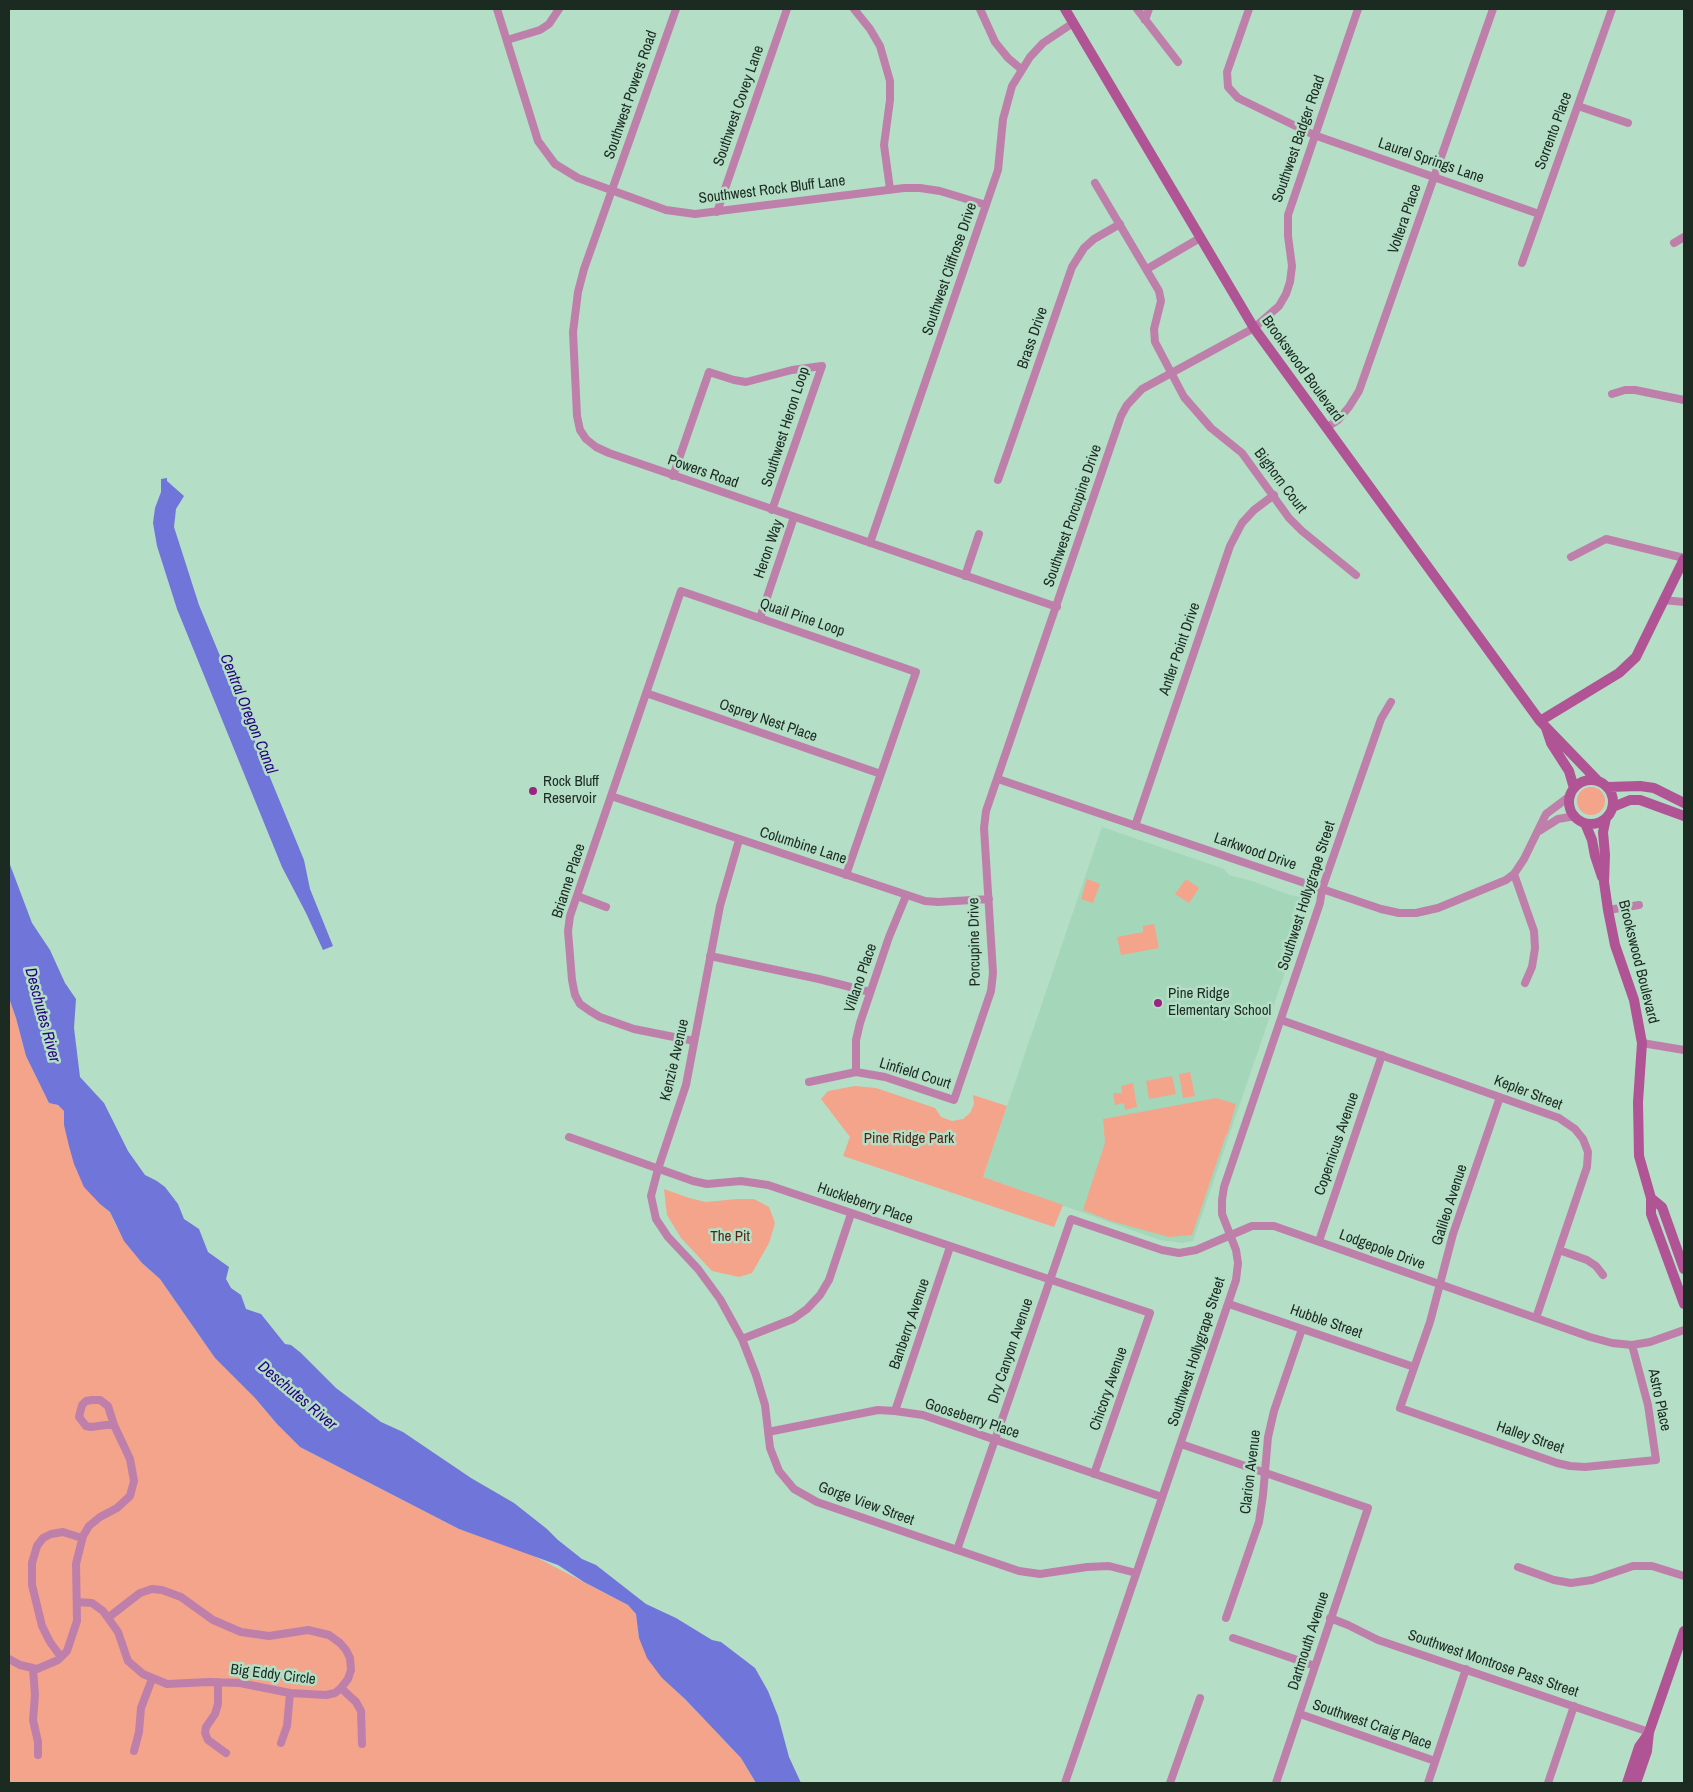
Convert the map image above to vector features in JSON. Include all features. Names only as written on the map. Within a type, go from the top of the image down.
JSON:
[{"type":"main road","name":"Brookswood Boulevard","points":[[1065,9],[1254,328],[1543,724],[1597,780]]},
{"type":"main road","points":[[1543,724],[1628,664],[1641,648],[1684,558]]},
{"type":"main road","name":"Brookswood Boulevard","points":[[1543,724],[1569,771],[1572,792]]},
{"type":"main road","points":[[1613,807],[1612,794],[1608,787],[1597,780],[1584,781],[1572,792],[1570,809],[1575,816],[1585,823],[1594,824],[1606,818],[1613,807],[1630,800],[1640,800],[1684,816]]},
{"type":"main road","points":[[1608,787],[1640,786],[1654,788],[1684,803]]},
{"type":"main road","name":"Brookswood Boulevard","points":[[1606,818],[1603,832],[1605,855],[1604,882],[1608,910],[1615,945],[1634,1000],[1642,1043],[1638,1102],[1640,1156],[1651,1198],[1651,1214],[1684,1304]]},
{"type":"main road","name":"Brookswood Boulevard","points":[[1585,823],[1592,840],[1594,856],[1604,882]]},
{"type":"main road","name":"Brookswood Boulevard","points":[[1651,1198],[1662,1208],[1684,1269]]},
{"type":"main road","points":[[1636,1783],[1647,1751],[1649,1732],[1684,1631]]},
{"type":"main road","points":[[1627,1783],[1639,1747],[1649,1732]]},
{"type":"street","name":"Southwest Rock Bluff Lane","points":[[497,9],[538,141],[555,164],[567,173],[612,191],[680,213],[717,212],[890,190],[920,188],[986,205]]},
{"type":"street","points":[[506,40],[540,30],[549,24],[559,9]]},
{"type":"street","name":"Southwest Powers Road","points":[[612,191],[676,9]]},
{"type":"street","name":"Southwest Covey Lane","points":[[717,212],[788,9]]},
{"type":"street","points":[[854,9],[870,29],[880,46],[890,81],[890,100],[884,145],[890,190]]},
{"type":"street","points":[[980,9],[999,47],[1021,69]]},
{"type":"street","points":[[1137,9],[1178,62]]},
{"type":"street","points":[[1145,20],[1149,9]]},
{"type":"street","name":"Laurel Springs Lane","points":[[1249,9],[1227,72],[1228,87],[1238,98],[1314,135],[1539,214]]},
{"type":"street","name":"Southwest Badger Road","points":[[1254,328],[1279,306],[1290,282],[1292,266],[1288,236],[1288,215],[1358,9]]},
{"type":"street","name":"Voltera Place","points":[[1326,428],[1338,420],[1359,391],[1493,9]]},
{"type":"street","name":"Sorrento Place","points":[[1522,263],[1612,9]]},
{"type":"street","name":"Southwest Cliffrose Drive","points":[[870,543],[998,170],[1003,119],[1006,102],[1012,86],[1030,56],[1043,43],[1073,23]]},
{"type":"street","points":[[1578,106],[1628,123]]},
{"type":"street","name":"Bighorn Court","points":[[1095,183],[1147,269],[1161,296],[1154,329],[1155,342],[1170,374],[1184,397],[1211,428],[1242,453],[1289,518],[1356,575]]},
{"type":"street","name":"Powers Road","points":[[612,191],[584,270],[574,313],[576,398],[580,430],[586,439],[596,447],[673,476],[1056,607]]},
{"type":"street","name":"Brass Drive","points":[[998,480],[1072,267],[1084,248],[1094,239],[1120,224]]},
{"type":"street","points":[[1674,243],[1684,237]]},
{"type":"street","points":[[1147,269],[1200,238]]},
{"type":"street","name":"Southwest Porcupine Drive","points":[[998,779],[1121,416],[1127,404],[1142,389],[1254,328]]},
{"type":"street","name":"Southwest Heron Loop","points":[[673,476],[709,372],[746,382],[792,370],[822,366],[772,510]]},
{"type":"street","points":[[1612,394],[1624,390],[1635,390],[1684,400]]},
{"type":"street","name":"Antler Point Drive","points":[[1136,826],[1230,546],[1242,523],[1254,510],[1274,495]]},
{"type":"street","name":"Heron Way","points":[[760,618],[794,517]]},
{"type":"street","points":[[965,576],[979,534]]},
{"type":"street","points":[[1571,557],[1606,540],[1684,558]]},
{"type":"street","name":"Quail Pine Loop","points":[[612,796],[681,591],[916,672],[846,874]]},
{"type":"street","points":[[1663,600],[1684,602]]},
{"type":"street","name":"Osprey Nest Place","points":[[646,694],[881,774]]},
{"type":"street","name":"Southwest Hollygrape Street","points":[[1065,1783],[1236,1280],[1238,1263],[1236,1250],[1222,1214],[1224,1187],[1320,904],[1322,889],[1381,719],[1390,702]]},
{"type":"street","name":"Larkwood Drive","points":[[998,779],[1381,909],[1399,913],[1416,913],[1438,908],[1506,880],[1514,874]]},
{"type":"street","name":"Porcupine Drive","points":[[954,1100],[991,991],[993,974],[984,828],[986,811],[998,779]]},
{"type":"street","points":[[1525,983],[1532,967],[1535,948],[1534,931],[1514,874],[1524,859],[1546,814],[1572,792]]},
{"type":"street","name":"Columbine Lane","points":[[612,796],[739,840],[846,874],[906,896],[938,902],[988,899]]},
{"type":"street","name":"Brianne Place","points":[[612,796],[570,916],[568,931],[575,995],[580,1004],[600,1017],[634,1028],[694,1041]]},
{"type":"street","points":[[1537,832],[1558,819],[1575,816]]},
{"type":"street","name":"Kenzie Avenue","points":[[658,1168],[686,1085],[720,906],[739,840]]},
{"type":"street","points":[[577,896],[606,907]]},
{"type":"street","name":"Villano Place","points":[[856,1072],[856,1040],[889,937],[906,896]]},
{"type":"street","points":[[1608,910],[1639,906]]},
{"type":"street","points":[[710,956],[870,992]]},
{"type":"street","name":"Kepler Street","points":[[1280,1020],[1559,1118],[1575,1129],[1583,1139],[1588,1152],[1587,1166],[1536,1318]]},
{"type":"street","points":[[1642,1043],[1684,1050]]},
{"type":"street","name":"Copernicus Avenue","points":[[1319,1242],[1382,1055]]},
{"type":"street","name":"Linfield Court","points":[[809,1082],[856,1072],[885,1077],[954,1100]]},
{"type":"street","name":"Galileo Avenue","points":[[1400,1408],[1430,1322],[1453,1234],[1500,1097]]},
{"type":"street","name":"Huckleberry Place","points":[[569,1137],[707,1184],[741,1182],[768,1185],[1150,1313]]},
{"type":"street","name":"Gorge View Street","points":[[658,1168],[651,1196],[656,1219],[668,1236],[698,1269],[720,1299],[742,1339],[765,1405],[770,1448],[786,1481],[804,1496],[817,1502],[1019,1571],[1040,1574],[1087,1567],[1109,1566],[1136,1572]]},
{"type":"street","points":[[742,1339],[793,1319],[820,1296],[829,1280],[851,1214]]},
{"type":"street","name":"Lodgepole Drive","points":[[1071,1218],[1162,1250],[1179,1253],[1196,1250],[1252,1226],[1274,1226],[1590,1337],[1632,1345],[1650,1342],[1684,1330]]},
{"type":"street","name":"Dry Canyon Avenue","points":[[957,1550],[1071,1218]]},
{"type":"street","name":"Banberry Avenue","points":[[895,1410],[950,1247]]},
{"type":"street","points":[[1559,1250],[1587,1260],[1596,1266],[1603,1275]]},
{"type":"street","name":"Hubble Street","points":[[1229,1304],[1414,1367]]},
{"type":"street","name":"Chicory Avenue","points":[[1094,1474],[1150,1313]]},
{"type":"street","name":"Clarion Avenue","points":[[1226,1618],[1259,1522],[1268,1437],[1274,1411],[1302,1329]]},
{"type":"street","name":"Astro Place","points":[[1632,1345],[1648,1405],[1656,1460]]},
{"type":"street","points":[[9,1659],[33,1669],[48,1665],[67,1652],[77,1622],[76,1564],[82,1538],[94,1521],[117,1508],[130,1496],[134,1474],[130,1458],[114,1425],[108,1406],[100,1400],[86,1401],[82,1405],[79,1416],[86,1426],[114,1425]]},
{"type":"street","name":"Halley Street","points":[[1400,1408],[1570,1466],[1585,1467],[1656,1460]]},
{"type":"street","name":"Gooseberry Place","points":[[768,1432],[878,1410],[895,1410],[923,1415],[1162,1497]]},
{"type":"street","points":[[1180,1444],[1265,1473]]},
{"type":"street","name":"Dartmouth Avenue","points":[[1265,1473],[1368,1508],[1276,1783]]},
{"type":"street","points":[[61,1657],[50,1642],[42,1626],[32,1585],[32,1564],[37,1546],[43,1538],[51,1534],[63,1532],[82,1538]]},
{"type":"street","points":[[1518,1567],[1554,1580],[1572,1583],[1592,1580],[1633,1566],[1652,1566],[1684,1576]]},
{"type":"street","points":[[109,1617],[140,1593],[152,1589],[162,1590],[181,1597],[213,1620],[241,1632],[269,1636],[308,1630],[322,1632],[340,1643],[350,1658],[351,1670],[348,1679],[341,1688],[356,1702],[361,1711],[362,1744]]},
{"type":"street","name":"Big Eddy Circle","points":[[77,1602],[92,1603],[103,1610],[118,1632],[128,1661],[142,1674],[167,1684],[240,1683],[290,1693],[326,1695],[335,1693],[341,1688]]},
{"type":"street","name":"Southwest Montrose Pass Street","points":[[1330,1618],[1378,1640],[1649,1732]]},
{"type":"street","points":[[1232,1638],[1315,1666]]},
{"type":"street","points":[[33,1669],[36,1695],[33,1720],[38,1742],[38,1755]]},
{"type":"street","points":[[1428,1783],[1466,1670]]},
{"type":"street","points":[[134,1751],[142,1708],[152,1679]]},
{"type":"street","points":[[218,1682],[218,1704],[215,1714],[206,1727],[205,1733],[208,1740],[226,1752]]},
{"type":"street","points":[[281,1743],[287,1726],[290,1693]]},
{"type":"street","points":[[1170,1783],[1200,1698]]},
{"type":"street","points":[[1548,1783],[1574,1706]]},
{"type":"street","name":"Southwest Craig Place","points":[[1300,1714],[1435,1761]]},
{"type":"shaded area","name":"Pine Ridge Elementary School","points":[[1102,827],[1224,869],[1229,875],[1290,895],[1310,899],[1193,1241],[1182,1243],[1160,1240],[983,1177]]},
{"type":"green space","points":[[1591,787],[1601,791],[1605,801],[1601,811],[1591,815],[1581,811],[1577,801],[1581,791]]},
{"type":"green space","points":[[1087,879],[1100,884],[1093,903],[1081,899]]},
{"type":"green space","points":[[1186,879],[1199,888],[1189,903],[1175,894]]},
{"type":"green space","points":[[1154,924],[1159,948],[1121,955],[1117,937],[1143,932],[1143,926]]},
{"type":"green space","points":[[9,998],[26,1056],[49,1103],[58,1105],[64,1111],[64,1125],[100,1204],[110,1212],[116,1226],[142,1263],[160,1279],[215,1358],[255,1398],[277,1424],[300,1447],[459,1529],[526,1552],[628,1605],[636,1614],[639,1638],[662,1678],[685,1699],[741,1758],[756,1783],[9,1783]]},
{"type":"green space","points":[[1190,1072],[1195,1096],[1183,1098],[1179,1074]]},
{"type":"green space","points":[[1172,1076],[1176,1094],[1149,1099],[1146,1081]]},
{"type":"green space","points":[[1133,1083],[1137,1107],[1125,1110],[1124,1103],[1115,1105],[1113,1093],[1122,1093],[1121,1086]]},
{"type":"green space","name":"Pine Ridge Park","points":[[855,1086],[876,1088],[935,1108],[941,1117],[952,1121],[963,1119],[970,1113],[974,1104],[973,1095],[1007,1106],[983,1177],[1063,1205],[1054,1227],[843,1156],[850,1137],[821,1099],[828,1091]]},
{"type":"green space","points":[[1216,1098],[1236,1104],[1192,1235],[1169,1237],[1111,1221],[1083,1210],[1105,1143],[1103,1119]]},
{"type":"green space","name":"The Pit","points":[[664,1189],[706,1202],[754,1199],[769,1207],[775,1223],[769,1243],[752,1273],[739,1277],[712,1271],[681,1238],[667,1215]]},
{"type":"water","points":[[167,478],[167,481],[184,496],[176,509],[174,527],[199,605],[304,860],[310,889],[333,946],[323,950],[282,867],[177,609],[157,546],[153,523],[155,508],[161,492],[161,479]]},
{"type":"water","name":"Deschutes River","points":[[9,862],[32,923],[50,950],[65,983],[76,999],[74,1028],[80,1077],[104,1103],[128,1151],[145,1175],[165,1187],[178,1204],[184,1219],[199,1229],[208,1252],[229,1267],[226,1279],[231,1288],[241,1295],[246,1309],[261,1314],[285,1344],[291,1345],[301,1353],[336,1388],[381,1422],[403,1432],[471,1478],[514,1503],[582,1559],[596,1565],[646,1604],[676,1618],[712,1640],[721,1642],[755,1668],[768,1691],[778,1716],[789,1757],[801,1783],[756,1783],[741,1758],[685,1699],[662,1678],[647,1658],[639,1638],[636,1614],[628,1605],[584,1582],[558,1565],[459,1529],[300,1447],[215,1358],[160,1279],[142,1263],[124,1241],[110,1212],[84,1187],[69,1146],[64,1125],[64,1111],[58,1105],[49,1103],[26,1056],[9,998]]},
{"type":"place","name":"Rock Bluff Reservoir","points":[[533,791]]},
{"type":"place","name":"Pine Ridge Elementary School","points":[[1158,1003]]},
{"type":"water label","name":"Central Oregon Canal","points":[[248,714]]}]
